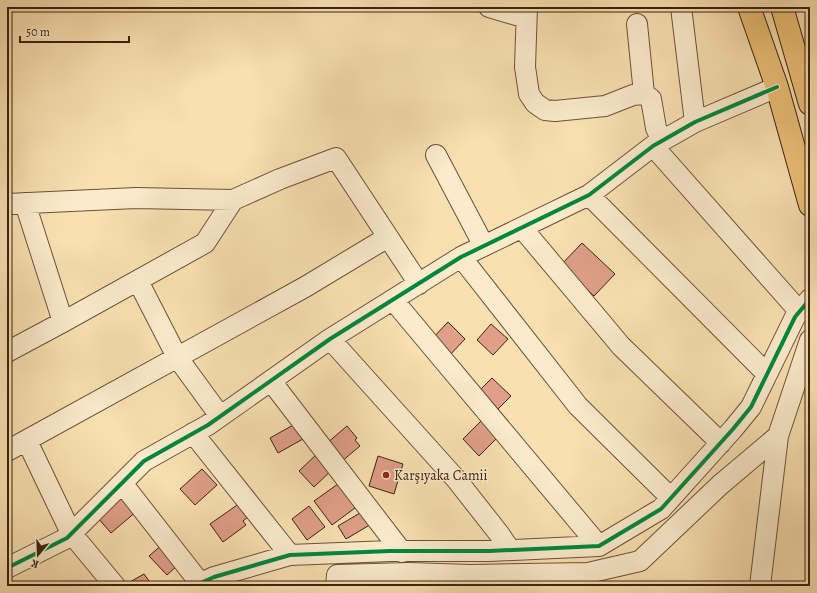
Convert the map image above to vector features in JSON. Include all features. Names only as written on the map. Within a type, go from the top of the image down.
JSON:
[{"type":"main road","points":[[749,7],[777,87],[810,205]]},
{"type":"main road","points":[[782,7],[810,104]]},
{"type":"street","points":[[122,483],[197,585],[214,577],[290,555],[510,550],[599,546],[661,509],[721,443],[751,407],[804,305],[658,143],[651,99],[644,94],[633,96],[605,106],[555,111],[545,110],[535,103],[529,94],[524,67],[526,12],[489,7]]},
{"type":"street","points":[[680,7],[695,122]]},
{"type":"street","points":[[637,24],[644,94]]},
{"type":"street","points":[[7,568],[67,538],[144,461],[220,416],[330,339],[418,284],[462,257],[589,195],[658,143],[695,122],[777,87]]},
{"type":"street","points":[[436,155],[484,246]]},
{"type":"street","points":[[63,322],[16,204],[136,198],[232,200],[280,179],[336,158],[418,284]]},
{"type":"street","points":[[589,195],[767,374]]},
{"type":"street","points":[[7,352],[205,243],[232,200]]},
{"type":"street","points":[[522,228],[621,346],[721,443]]},
{"type":"street","points":[[7,451],[305,287],[388,236]]},
{"type":"street","points":[[462,257],[578,406],[671,498]]},
{"type":"street","points":[[138,281],[177,357],[220,416]]},
{"type":"street","points":[[393,300],[599,546]]},
{"type":"street","points":[[330,339],[456,479],[510,550]]},
{"type":"street","points":[[758,586],[778,436],[810,340]]},
{"type":"street","points":[[271,381],[402,552]]},
{"type":"street","points":[[193,433],[290,555]]},
{"type":"street","points":[[336,586],[337,575],[408,580],[471,581],[587,579],[640,561],[720,485],[778,436]]},
{"type":"street","points":[[27,441],[71,533],[115,586]]},
{"type":"building","points":[[582,243],[615,274],[594,296],[561,265]]},
{"type":"building","points":[[448,322],[465,339],[448,357],[430,341]]},
{"type":"building","points":[[491,324],[508,339],[493,355],[477,340]]},
{"type":"building","points":[[492,378],[511,396],[493,414],[474,396]]},
{"type":"building","points":[[481,421],[498,437],[479,456],[463,439]]},
{"type":"building","points":[[295,424],[303,439],[278,453],[270,438]]},
{"type":"building","points":[[347,426],[357,438],[355,440],[360,446],[341,462],[326,444]]},
{"type":"building","points":[[319,452],[334,468],[314,487],[299,471]]},
{"type":"building","name":"Karşıyaka Camii","points":[[378,456],[403,464],[394,494],[369,486]]},
{"type":"building","points":[[202,469],[217,485],[195,505],[180,489]]},
{"type":"building","points":[[342,481],[359,505],[332,525],[314,501]]},
{"type":"building","points":[[124,496],[137,511],[111,533],[98,518]]},
{"type":"building","points":[[240,503],[249,516],[243,521],[246,525],[223,542],[210,524]]},
{"type":"building","points":[[309,506],[325,527],[307,540],[292,519]]},
{"type":"building","points":[[365,510],[373,523],[346,539],[338,526]]},
{"type":"building","points":[[163,544],[180,563],[167,575],[149,556]]},
{"type":"building","points":[[144,574],[152,585],[133,586],[130,582]]},
{"type":"cycle path","points":[[7,568],[67,538],[144,461],[208,425],[330,339],[461,257],[589,195],[653,146],[695,122],[777,87]]},
{"type":"cycle path","points":[[194,586],[214,577],[290,555],[390,551],[489,551],[599,546],[661,509],[733,429],[751,407],[795,317],[810,299]]},
{"type":"place","name":"Karşıyaka Camii","points":[[386,475]]}]
